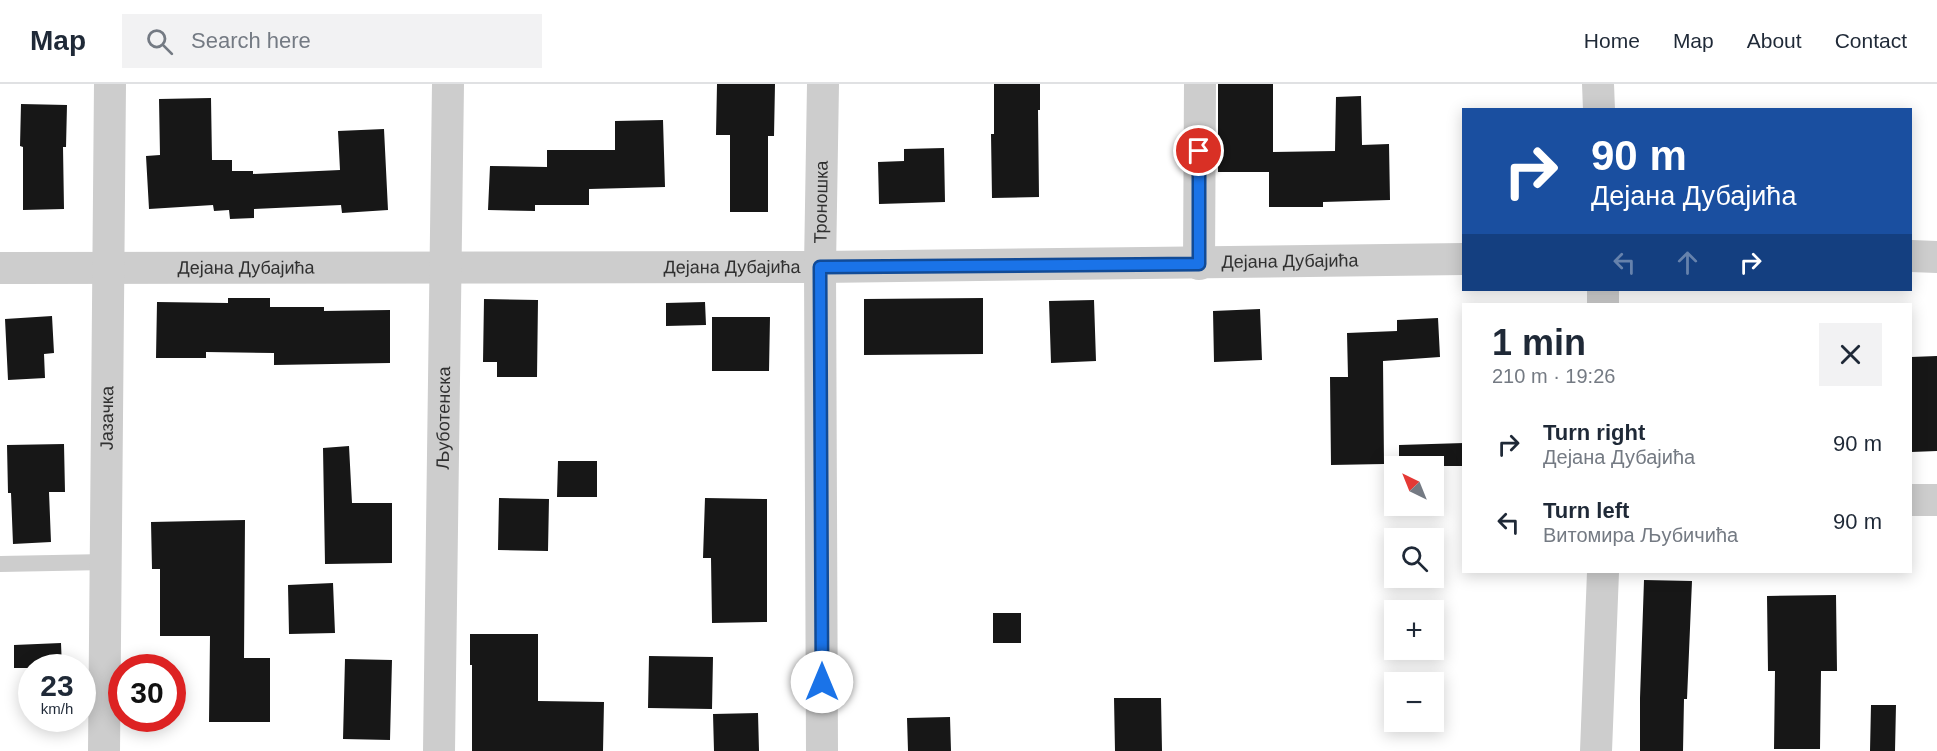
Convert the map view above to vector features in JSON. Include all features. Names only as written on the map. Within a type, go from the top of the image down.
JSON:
[{"type":"street","name":"Јазачка","points":[[104,751],[110,84]]},
{"type":"street","name":"Љуботенска","points":[[439,751],[448,84]]},
{"type":"street","name":"Троношка","points":[[822,751],[820,267],[824,84]]},
{"type":"street","points":[[1199,264],[1200,84]]},
{"type":"street","points":[[1598,84],[1599,108]]},
{"type":"street","points":[[1912,256],[1937,257]]},
{"type":"street","name":"Дејана Дубајића","points":[[0,268],[820,267],[1462,259]]},
{"type":"street","points":[[1912,500],[1937,500]]},
{"type":"street","points":[[1596,751],[1603,573]]},
{"type":"lane","points":[[0,564],[106,562]]},
{"type":"building","points":[[717,84],[775,84],[774,136],[768,136],[768,212],[730,212],[730,135],[716,135]]},
{"type":"building","points":[[994,84],[1040,84],[1039,197],[992,198],[991,134],[994,134]]},
{"type":"building","points":[[1218,84],[1273,84],[1273,152],[1335,151],[1336,97],[1361,96],[1362,145],[1389,144],[1390,200],[1323,202],[1323,207],[1269,207],[1269,172],[1218,172]]},
{"type":"building","points":[[211,98],[212,160],[232,160],[232,171],[253,171],[253,174],[340,170],[338,131],[384,129],[388,210],[342,213],[341,205],[254,209],[254,218],[230,219],[229,210],[214,211],[213,205],[149,209],[146,156],[160,155],[159,99]]},
{"type":"building","points":[[21,104],[67,105],[66,147],[63,147],[64,209],[23,210]]},
{"type":"building","points":[[663,120],[665,187],[589,189],[589,205],[535,205],[535,211],[488,210],[490,166],[547,167],[547,150],[615,150],[615,121]]},
{"type":"building","points":[[944,148],[945,202],[879,204],[878,162],[904,161],[904,149]]},
{"type":"building","points":[[228,298],[270,298],[270,307],[324,307],[324,311],[390,310],[390,363],[274,365],[274,353],[206,352],[206,358],[156,358],[157,302],[228,303]]},
{"type":"building","points":[[983,298],[983,354],[864,355],[864,299]]},
{"type":"building","points":[[484,299],[538,300],[537,377],[497,377],[497,362],[483,362]]},
{"type":"building","points":[[1094,300],[1096,361],[1051,363],[1049,301]]},
{"type":"building","points":[[705,302],[706,325],[666,326],[666,303]]},
{"type":"building","points":[[1260,309],[1262,360],[1214,362],[1213,311]]},
{"type":"building","points":[[52,316],[54,353],[44,354],[45,378],[8,380],[5,319]]},
{"type":"building","points":[[712,317],[770,317],[769,371],[712,371]]},
{"type":"building","points":[[1438,318],[1440,357],[1383,361],[1384,464],[1331,465],[1330,377],[1348,377],[1347,333],[1397,331],[1397,320]]},
{"type":"building","points":[[1937,356],[1937,451],[1912,452],[1912,357]]},
{"type":"building","points":[[1462,443],[1462,466],[1444,466],[1444,456],[1399,456],[1399,445]]},
{"type":"building","points":[[64,444],[65,492],[49,492],[51,542],[13,544],[11,493],[8,493],[7,445]]},
{"type":"building","points":[[349,446],[352,503],[392,503],[392,563],[325,564],[323,448]]},
{"type":"building","points":[[558,461],[597,461],[597,497],[557,497]]},
{"type":"building","points":[[499,498],[549,499],[548,551],[498,550]]},
{"type":"building","points":[[705,498],[767,499],[767,622],[712,623],[711,558],[703,558]]},
{"type":"building","points":[[245,520],[244,658],[270,658],[270,722],[209,722],[210,636],[160,636],[160,569],[152,569],[151,522]]},
{"type":"building","points":[[1644,580],[1692,581],[1683,751],[1640,751]]},
{"type":"building","points":[[333,583],[335,633],[289,634],[288,585]]},
{"type":"building","points":[[1836,595],[1837,671],[1821,671],[1820,749],[1774,749],[1775,671],[1768,671],[1767,596]]},
{"type":"building","points":[[993,613],[1021,613],[1021,643],[993,643]]},
{"type":"building","points":[[470,634],[538,634],[538,701],[604,702],[603,751],[472,751]]},
{"type":"building","points":[[61,643],[61,654],[18,654],[18,668],[14,668],[14,645]]},
{"type":"building","points":[[649,656],[713,657],[712,709],[648,708]]},
{"type":"building","points":[[345,659],[392,660],[390,740],[343,739]]},
{"type":"building","points":[[1114,698],[1161,698],[1162,751],[1115,751]]},
{"type":"building","points":[[1871,705],[1896,705],[1895,751],[1870,751]]},
{"type":"building","points":[[758,713],[759,751],[714,751],[713,714]]},
{"type":"building","points":[[950,717],[951,751],[908,751],[907,718]]},
{"type":"route","points":[[822,682],[820,267],[1199,264],[1199,151]]}]
